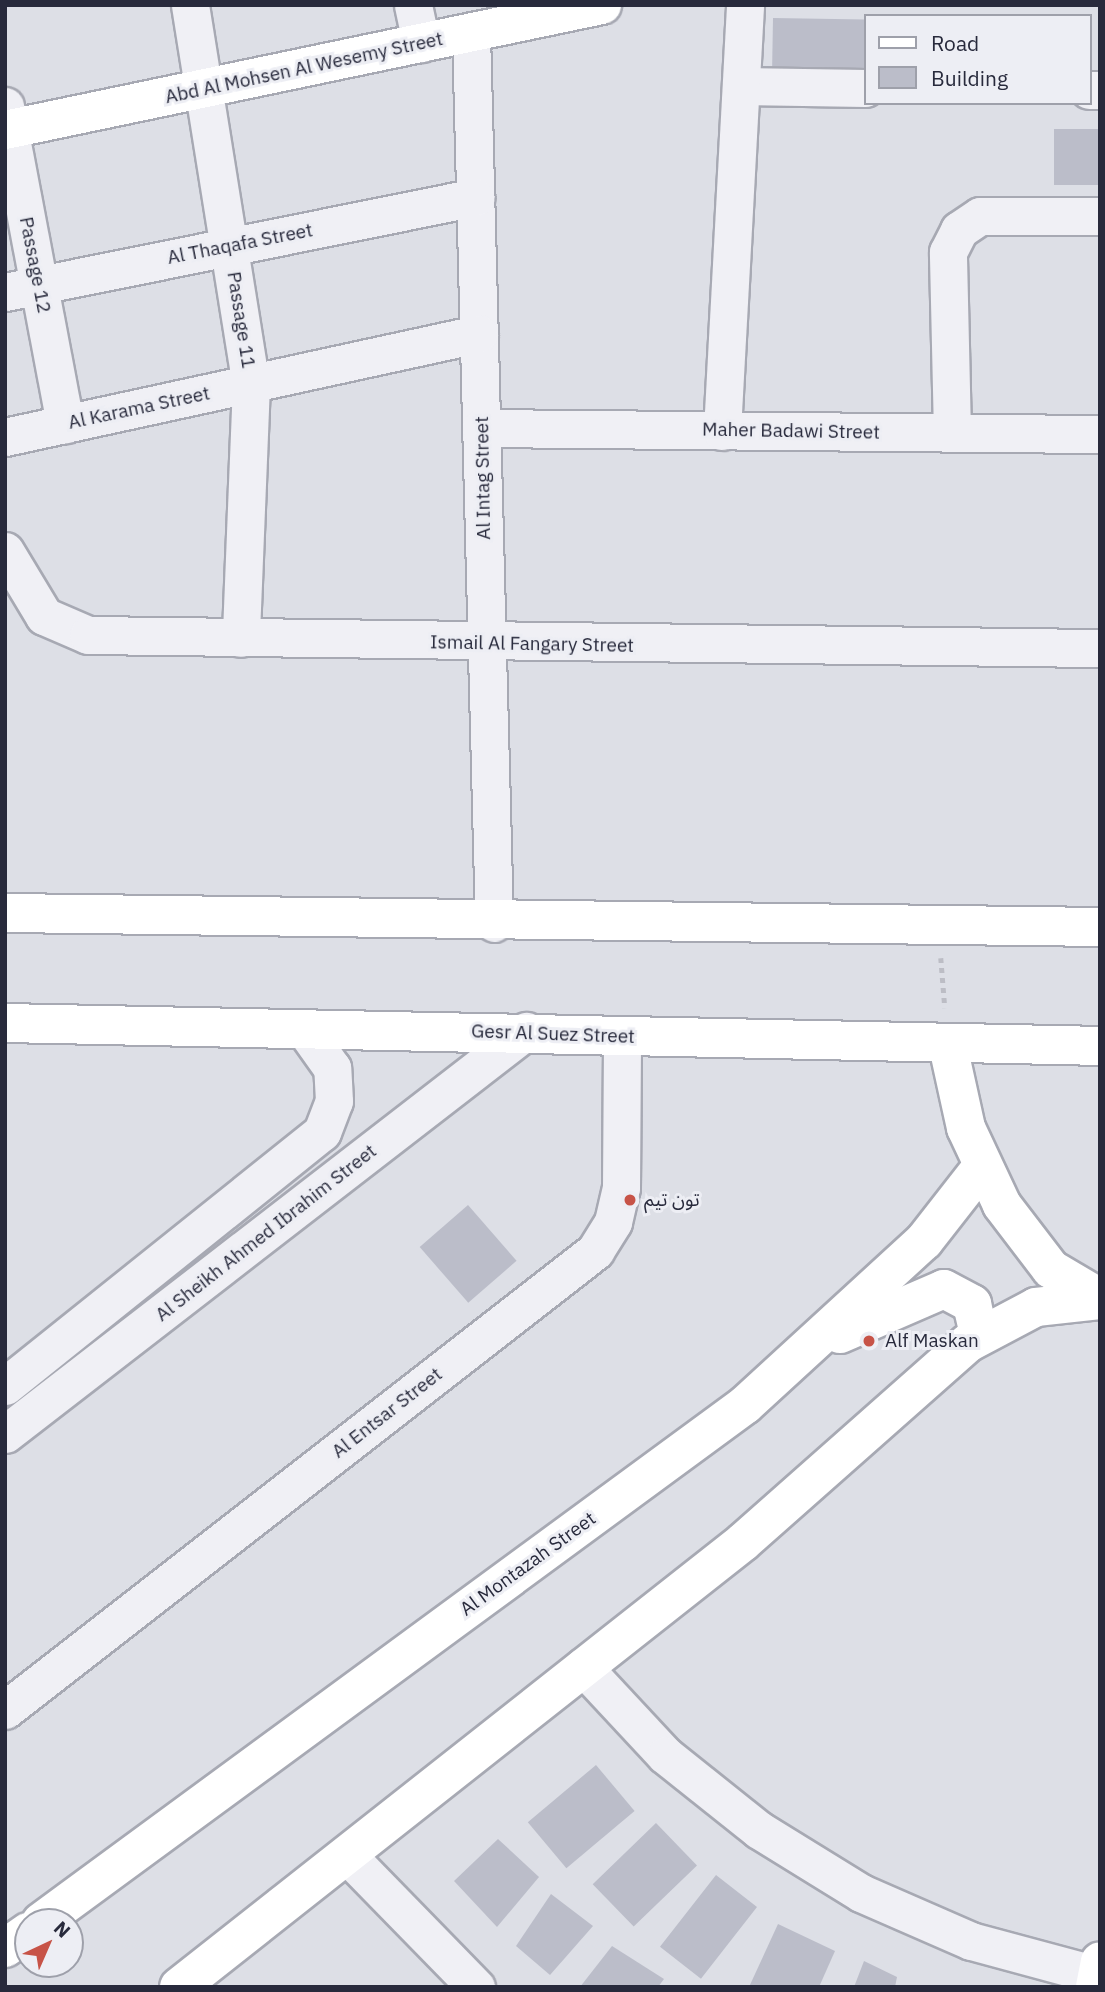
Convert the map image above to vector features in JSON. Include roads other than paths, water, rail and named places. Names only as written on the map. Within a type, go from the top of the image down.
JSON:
[{"type":"street","name":"Passage 11","points":[[190,5],[251,384],[241,638]]},
{"type":"street","points":[[414,5],[421,43]]},
{"type":"street","name":"Abd Al Mohsen Al Wesemy Street","points":[[7,122],[204,89],[602,5]]},
{"type":"street","points":[[722,430],[745,5]]},
{"type":"street","name":"Al Intag Street","points":[[471,33],[494,923]]},
{"type":"street","points":[[741,86],[864,88]]},
{"type":"street","name":"Passage 12","points":[[7,122],[22,288],[65,424]]},
{"type":"street","name":"Al Thaqafa Street","points":[[22,288],[475,197]]},
{"type":"street","points":[[952,433],[948,252],[959,230],[980,216],[1100,215]]},
{"type":"street","name":"Al Karama Street","points":[[5,437],[479,334]]},
{"type":"street","name":"Maher Badawi Street","points":[[481,428],[1100,434]]},
{"type":"street","name":"Ismail Al Fangary Street","points":[[5,551],[44,616],[72,632],[487,644],[1100,648]]},
{"type":"street","points":[[5,913],[494,923],[1100,927]]},
{"type":"street","name":"Gesr Al Suez Street","points":[[5,1023],[305,1030],[526,1031],[622,1037],[948,1046],[1100,1046]]},
{"type":"street","points":[[5,1386],[322,1132],[334,1101],[333,1076],[305,1030]]},
{"type":"street","name":"Al Sheikh Ahmed Ibrahim Street","points":[[5,1434],[526,1031]]},
{"type":"street","name":"Al Entsar Street","points":[[5,1710],[595,1251],[613,1222],[621,1188],[622,1037]]},
{"type":"street","points":[[948,1046],[954,1088],[981,1168],[1051,1269],[1100,1299]]},
{"type":"street","points":[[322,1132],[355,1135],[368,1153]]},
{"type":"street","name":"Al Montazah Street","points":[[60,1908],[745,1405],[924,1241],[981,1168]]},
{"type":"street","points":[[813,1345],[944,1289],[972,1304],[979,1335]]},
{"type":"street","points":[[179,1987],[743,1542],[979,1335],[1036,1307],[1100,1299]]},
{"type":"street","points":[[583,1667],[676,1763],[759,1830],[861,1893],[971,1941],[1097,1974]]},
{"type":"street","points":[[347,1855],[476,1987]]},
{"type":"place","name":"تون تيم","points":[[630,1200]]},
{"type":"place","name":"Alf Maskan","points":[[869,1341]]}]
